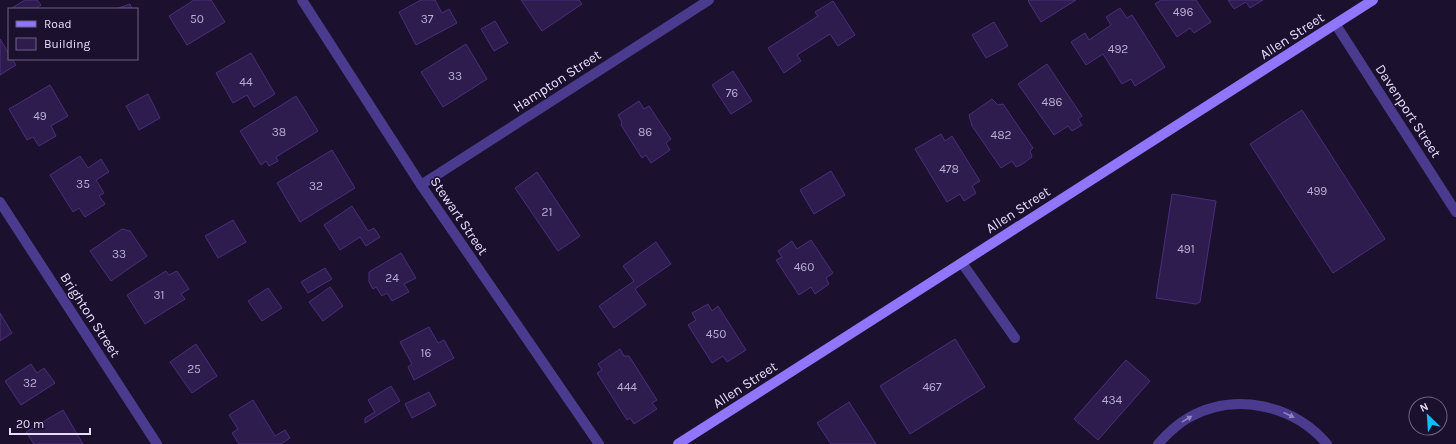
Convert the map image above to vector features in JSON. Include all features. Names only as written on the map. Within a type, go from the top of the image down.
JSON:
[{"type":"street","name":"Stewart Street","points":[[302,0],[421,185],[599,444]]},
{"type":"street","name":"Hampton Street","points":[[421,185],[709,0]]},
{"type":"street","name":"Allen Street","points":[[678,444],[1373,0]]},
{"type":"street","name":"Davenport Street","points":[[1336,25],[1456,212]]},
{"type":"street","name":"Brighton Street","points":[[0,202],[158,444]]},
{"type":"street","points":[[962,263],[1015,338]]},
{"type":"street","points":[[1158,444],[1174,428],[1187,419],[1201,412],[1227,405],[1252,405],[1277,410],[1301,421],[1316,432],[1327,444]]},
{"type":"building","points":[[25,0],[37,0],[41,5],[36,8],[12,8]]},
{"type":"building","points":[[194,0],[211,0],[225,22],[187,45],[169,16]]},
{"type":"building","points":[[421,0],[435,0],[442,13],[449,9],[457,23],[416,45],[399,12]]},
{"type":"building","points":[[521,0],[579,0],[582,4],[542,31]]},
{"type":"building","points":[[1076,0],[1041,22],[1028,1]]},
{"type":"building","points":[[1161,0],[1196,0],[1211,22],[1194,33],[1190,28],[1177,37],[1155,4]]},
{"type":"building","points":[[1228,0],[1263,0],[1250,8],[1246,2],[1234,9]]},
{"type":"building","points":[[833,1],[855,35],[838,46],[830,34],[797,55],[801,61],[784,73],[768,48],[818,16],[815,12]]},
{"type":"building","points":[[130,4],[132,8],[119,8]]},
{"type":"building","points":[[1120,8],[1127,18],[1132,15],[1165,67],[1135,86],[1131,79],[1122,84],[1103,54],[1086,65],[1071,42],[1085,33],[1089,40],[1111,25],[1106,17]]},
{"type":"building","points":[[495,21],[508,43],[494,51],[481,29]]},
{"type":"building","points":[[994,22],[1008,46],[986,58],[972,35]]},
{"type":"building","points":[[0,39],[8,52],[8,60],[13,60],[16,65],[0,75]]},
{"type":"building","points":[[466,44],[487,79],[443,107],[421,72]]},
{"type":"building","points":[[251,53],[275,94],[254,107],[247,95],[233,103],[216,73]]},
{"type":"building","points":[[1047,64],[1082,116],[1078,119],[1082,125],[1072,131],[1068,126],[1054,135],[1018,84]]},
{"type":"building","points":[[733,71],[752,101],[731,114],[712,85]]},
{"type":"building","points":[[50,85],[68,116],[51,126],[56,136],[39,146],[33,137],[27,140],[9,109]]},
{"type":"building","points":[[148,94],[160,118],[139,130],[126,106]]},
{"type":"building","points":[[296,96],[318,131],[276,157],[278,161],[269,166],[266,161],[261,165],[240,131]]},
{"type":"building","points":[[992,99],[998,105],[1003,104],[1033,148],[1030,151],[1032,157],[1016,167],[1012,161],[1001,168],[972,126],[969,115]]},
{"type":"building","points":[[639,101],[644,109],[649,106],[671,139],[666,143],[670,150],[651,163],[646,155],[642,158],[621,125],[622,122],[618,115]]},
{"type":"building","points":[[1302,110],[1385,239],[1333,273],[1250,144]]},
{"type":"building","points":[[941,134],[945,141],[952,136],[980,181],[972,186],[976,193],[964,201],[960,194],[947,202],[915,149]]},
{"type":"building","points":[[332,150],[355,188],[300,222],[277,183]]},
{"type":"building","points":[[80,156],[88,168],[101,159],[109,172],[96,180],[104,193],[99,196],[105,204],[85,217],[79,208],[73,212],[50,175]]},
{"type":"building","points":[[831,171],[845,195],[814,214],[800,190]]},
{"type":"building","points":[[537,172],[580,236],[558,251],[515,188]]},
{"type":"building","points":[[1172,194],[1216,201],[1200,302],[1196,304],[1156,298]]},
{"type":"building","points":[[352,206],[368,231],[374,228],[380,237],[366,246],[360,237],[340,250],[324,225]]},
{"type":"building","points":[[233,220],[246,242],[218,258],[205,236]]},
{"type":"building","points":[[122,229],[130,231],[147,256],[111,281],[90,251]]},
{"type":"building","points":[[811,240],[833,273],[826,278],[829,284],[815,294],[811,287],[799,295],[776,260],[782,257],[778,251],[792,241],[797,249]]},
{"type":"building","points":[[656,242],[671,264],[635,289],[646,305],[614,328],[599,306],[634,281],[623,266]]},
{"type":"building","points":[[401,253],[416,278],[404,284],[409,292],[392,301],[387,293],[382,296],[376,287],[373,289],[369,282],[369,272]]},
{"type":"building","points":[[325,268],[332,279],[308,293],[301,282]]},
{"type":"building","points":[[166,271],[169,275],[177,271],[189,289],[181,294],[185,299],[145,324],[127,295]]},
{"type":"building","points":[[330,287],[343,306],[323,321],[309,302]]},
{"type":"building","points":[[268,288],[282,308],[262,321],[248,301]]},
{"type":"building","points":[[708,304],[712,311],[718,306],[746,350],[727,362],[723,356],[712,363],[688,325],[696,320],[692,313]]},
{"type":"building","points":[[0,313],[12,333],[0,341]]},
{"type":"building","points":[[429,327],[438,343],[444,340],[454,358],[414,380],[408,367],[412,364],[400,342]]},
{"type":"building","points":[[955,339],[985,387],[910,434],[880,386]]},
{"type":"building","points":[[196,344],[217,376],[192,393],[170,362]]},
{"type":"building","points":[[620,349],[624,356],[629,356],[657,400],[652,403],[657,409],[634,424],[630,418],[627,420],[597,373],[602,370],[598,364]]},
{"type":"building","points":[[1126,360],[1150,381],[1098,440],[1074,419]]},
{"type":"building","points":[[31,364],[37,373],[44,368],[55,383],[21,405],[5,381]]},
{"type":"building","points":[[391,386],[400,401],[365,423],[365,418],[375,412],[368,400]]},
{"type":"building","points":[[429,392],[436,405],[412,418],[405,404]]},
{"type":"building","points":[[253,400],[275,436],[285,430],[290,438],[281,444],[239,444],[232,433],[238,429],[229,415]]},
{"type":"building","points":[[849,402],[876,444],[831,444],[817,423]]},
{"type":"building","points":[[63,410],[83,444],[34,444],[26,432]]}]
